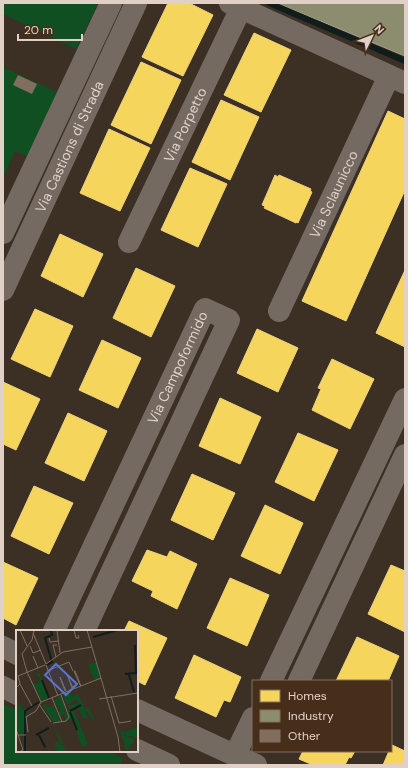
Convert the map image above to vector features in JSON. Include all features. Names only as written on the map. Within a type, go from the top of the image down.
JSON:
[{"type":"street","name":"Via Castions di Strada","points":[[3,232],[111,3]]},
{"type":"street","name":"Via Castions di Strada","points":[[3,290],[136,3]]},
{"type":"street","points":[[235,6],[397,80]]},
{"type":"street","name":"Via Porpetto","points":[[129,242],[235,6]]},
{"type":"street","name":"Via Sclaunicco","points":[[278,311],[397,80]]},
{"type":"street","name":"Via Campoformido","points":[[54,630],[205,309],[229,320],[84,630]]},
{"type":"street","points":[[271,680],[405,399]]},
{"type":"street","points":[[299,680],[405,455]]},
{"type":"street","points":[[3,647],[16,654]]},
{"type":"street","points":[[3,688],[16,694]]},
{"type":"street","points":[[138,710],[256,765]]},
{"type":"street","points":[[235,756],[252,720]]},
{"type":"street","points":[[138,750],[169,765]]},
{"type":"street","points":[[260,765],[266,752]]},
{"type":"green space","points":[[3,3],[98,3],[76,49],[3,14]]},
{"type":"green space","points":[[3,67],[57,92],[31,158],[15,151],[3,178]]},
{"type":"green space","points":[[3,704],[16,710],[16,752],[110,752],[123,758],[120,765],[3,765]]},
{"type":"building: Homes","points":[[168,3],[189,3],[213,15],[183,76],[142,57]]},
{"type":"building: Homes","points":[[254,33],[291,50],[261,112],[224,95]]},
{"type":"building: Homes","points":[[141,62],[181,80],[151,144],[111,125]]},
{"type":"building: Homes","points":[[221,100],[259,117],[230,180],[192,162]]},
{"type":"building: Homes","points":[[388,111],[405,119],[405,190],[346,321],[302,301]]},
{"type":"building: Homes","points":[[109,129],[150,148],[120,211],[80,193]]},
{"type":"building: Homes","points":[[190,168],[227,184],[198,247],[161,230]]},
{"type":"building: Homes","points":[[275,175],[278,177],[279,175],[311,189],[310,191],[312,192],[298,223],[264,208],[265,206],[262,205]]},
{"type":"building: Homes","points":[[60,234],[103,254],[83,297],[41,276]]},
{"type":"building: Homes","points":[[136,268],[175,286],[151,337],[113,318]]},
{"type":"building: Homes","points":[[405,270],[405,347],[376,333]]},
{"type":"building: Homes","points":[[35,309],[73,326],[50,377],[11,359]]},
{"type":"building: Homes","points":[[257,329],[298,348],[278,392],[237,373]]},
{"type":"building: Homes","points":[[102,340],[141,358],[118,408],[79,390]]},
{"type":"building: Homes","points":[[332,359],[374,379],[350,429],[312,410],[321,389],[318,388]]},
{"type":"building: Homes","points":[[3,382],[40,399],[16,450],[3,444]]},
{"type":"building: Homes","points":[[220,398],[261,417],[240,464],[199,446]]},
{"type":"building: Homes","points":[[68,413],[107,431],[84,481],[45,463]]},
{"type":"building: Homes","points":[[298,433],[338,450],[314,501],[275,482]]},
{"type":"building: Homes","points":[[192,474],[235,493],[213,540],[171,520]]},
{"type":"building: Homes","points":[[34,486],[73,503],[49,554],[11,536]]},
{"type":"building: Homes","points":[[265,505],[303,523],[280,574],[241,556]]},
{"type":"building: Homes","points":[[147,550],[167,557],[170,551],[197,564],[177,609],[151,596],[153,591],[132,581]]},
{"type":"building: Homes","points":[[3,562],[38,578],[16,625],[3,618]]},
{"type":"building: Homes","points":[[391,565],[405,571],[405,632],[368,614]]},
{"type":"building: Homes","points":[[230,578],[269,595],[247,646],[207,628]]},
{"type":"building: Homes","points":[[129,621],[167,638],[145,685],[138,682],[138,630],[124,630]]},
{"type":"building: Homes","points":[[357,637],[399,656],[388,680],[336,680]]},
{"type":"building: Homes","points":[[194,655],[241,677],[230,702],[224,700],[216,717],[175,698]]},
{"type":"building: Homes","points":[[392,745],[405,751],[405,765],[383,765],[389,752],[392,752]]},
{"type":"building: Homes","points":[[302,752],[354,752],[351,758],[349,757],[345,765],[313,765],[299,759]]},
{"type":"building: Industry","points":[[277,3],[405,3],[405,56]]},
{"type":"building: Other","points":[[18,75],[37,84],[32,94],[13,85]]},
{"type":"waterway","points":[[269,3],[405,61]]}]
